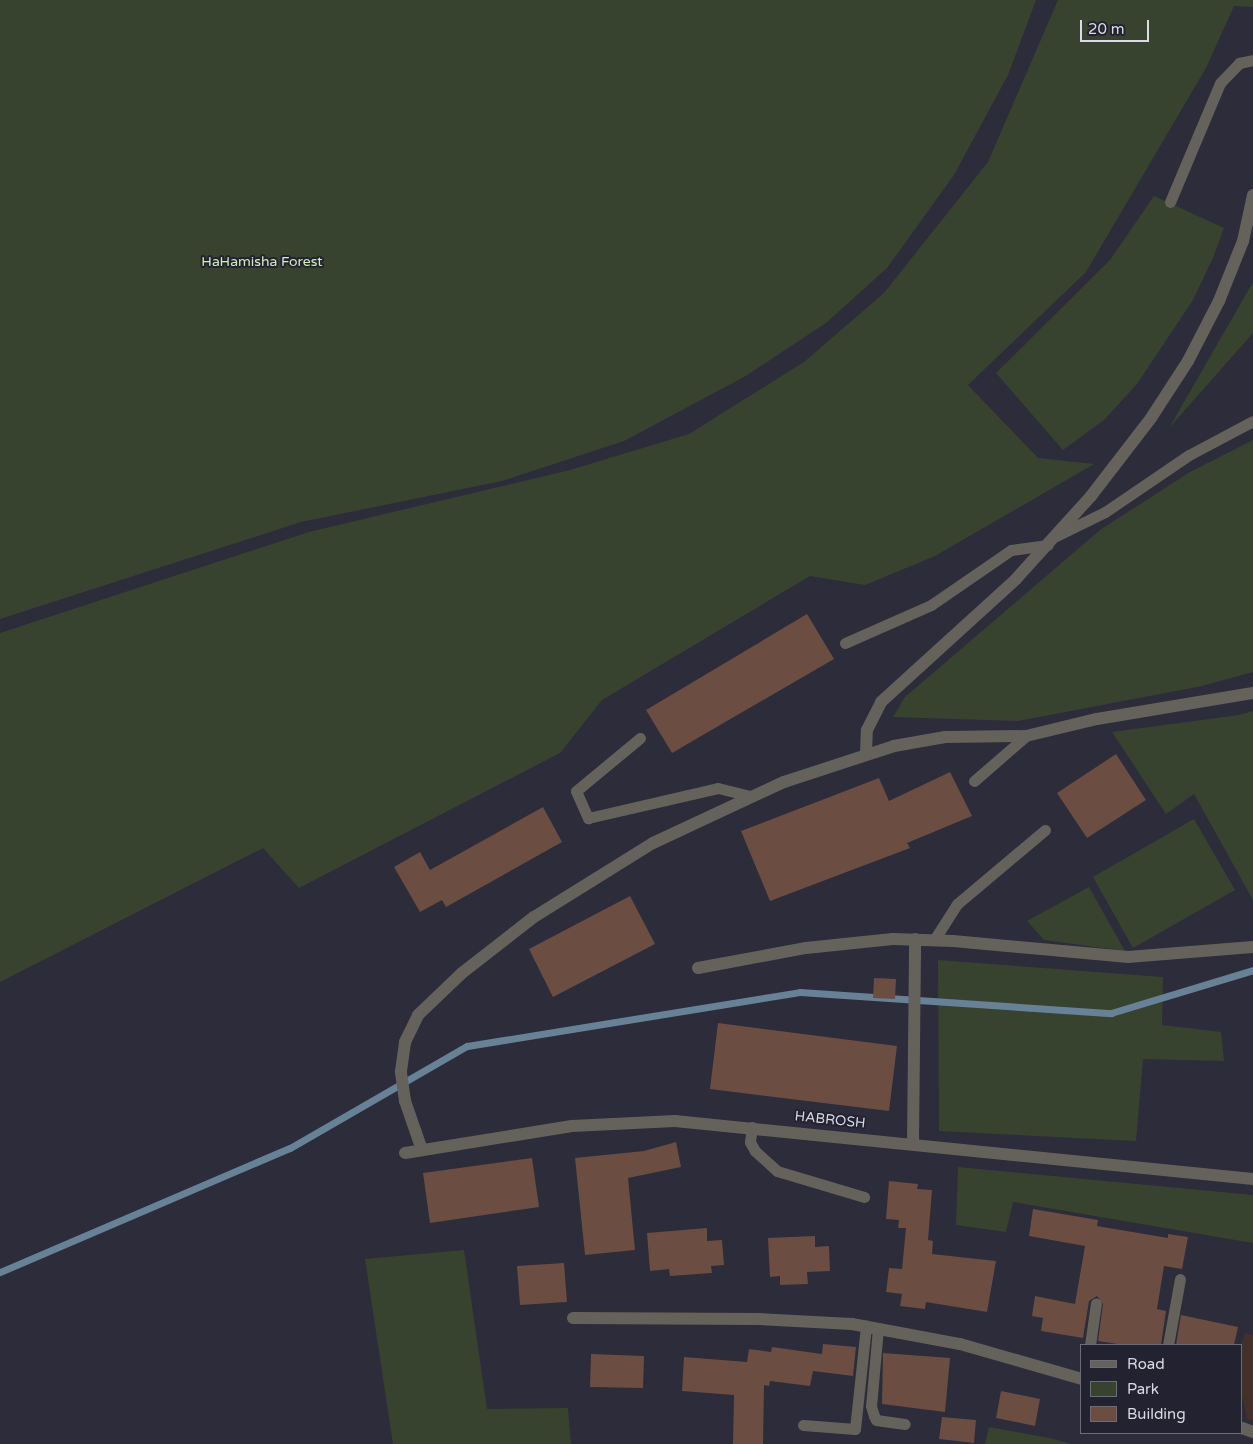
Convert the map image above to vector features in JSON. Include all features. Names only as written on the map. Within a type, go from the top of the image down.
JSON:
[{"type":"street","points":[[866,754],[867,730],[881,702],[984,610],[1051,541],[1132,445],[1188,362],[1233,270],[1253,195]]},
{"type":"street","points":[[422,1150],[405,1101],[401,1071],[410,1028],[429,1002],[497,944],[572,891],[653,843],[749,796],[866,754],[945,737],[1026,736],[1097,719],[1253,693]]},
{"type":"street","points":[[913,1143],[915,939]]},
{"type":"street","points":[[698,968],[806,948],[915,939],[1128,957],[1253,947]]},
{"type":"street","name":"HABROSH","points":[[406,1153],[613,1122],[675,1121],[913,1143],[1253,1179]]},
{"type":"street","points":[[573,1318],[782,1320],[872,1327],[975,1347],[1080,1378]]},
{"type":"lane","points":[[1170,202],[1220,83],[1239,63],[1253,60]]},
{"type":"lane","points":[[845,643],[931,605],[1011,550],[1051,541],[1105,512],[1189,455],[1253,421]]},
{"type":"lane","points":[[974,781],[1026,736]]},
{"type":"lane","points":[[640,738],[576,791],[588,818],[718,788],[749,796]]},
{"type":"lane","points":[[934,940],[957,904],[1045,830]]},
{"type":"lane","points":[[752,1127],[750,1142],[755,1151],[777,1171],[864,1197]]},
{"type":"lane","points":[[1168,1344],[1180,1279]]},
{"type":"lane","points":[[1090,1344],[1096,1303]]},
{"type":"lane","points":[[872,1327],[871,1406],[874,1416],[876,1420],[904,1424]]},
{"type":"lane","points":[[803,1425],[855,1429],[872,1327]]},
{"type":"shaded area","points":[[1245,1333],[1253,1335],[1253,1421],[1247,1419],[1243,1400],[1243,1344],[1241,1344]]},
{"type":"green space","name":"HaHamisha Forest","points":[[0,0],[1036,0],[1008,75],[954,175],[887,268],[826,323],[744,377],[624,441],[502,481],[301,522],[0,619]]},
{"type":"green space","points":[[1058,0],[1253,0],[1253,7],[1234,6],[1206,68],[1086,272],[968,385],[1038,458],[1094,464],[935,556],[865,585],[810,576],[602,700],[560,753],[299,888],[263,848],[0,982],[0,633],[309,532],[570,470],[689,434],[804,362],[884,293],[988,162]]},
{"type":"green space","points":[[1154,196],[1224,228],[1213,258],[1193,300],[1137,384],[1104,420],[1063,450],[996,373],[1110,260]]},
{"type":"green space","points":[[1253,282],[1253,333],[1169,428]]},
{"type":"green space","points":[[1253,440],[1253,672],[1202,686],[1018,721],[893,717],[905,697],[1100,530],[1190,472]]},
{"type":"green space","points":[[1253,711],[1253,900],[1194,794],[1166,814],[1112,732],[1239,715]]},
{"type":"green space","points":[[1194,819],[1235,890],[1133,948],[1093,877]]},
{"type":"green space","points":[[1089,887],[1125,951],[1044,940],[1027,921]]},
{"type":"green space","points":[[938,960],[1163,977],[1162,1025],[1221,1032],[1224,1061],[1143,1059],[1136,1141],[939,1131]]},
{"type":"green space","points":[[958,1167],[1253,1195],[1253,1243],[1013,1202],[1006,1232],[956,1225]]},
{"type":"green space","points":[[464,1250],[487,1409],[568,1408],[571,1444],[393,1444],[365,1259]]},
{"type":"green space","points":[[989,1427],[1049,1438],[1072,1444],[985,1444]]},
{"type":"building","points":[[807,614],[834,659],[672,753],[646,710]]},
{"type":"building","points":[[1116,754],[1146,800],[1087,838],[1057,793]]},
{"type":"building","points":[[950,772],[972,816],[907,843],[910,848],[770,901],[741,831],[879,778],[889,801]]},
{"type":"building","points":[[543,807],[562,842],[446,907],[442,900],[420,912],[394,867],[420,852],[430,870]]},
{"type":"building","points":[[630,896],[655,944],[553,997],[529,949]]},
{"type":"building","points":[[874,978],[896,979],[895,999],[873,998]]},
{"type":"building","points":[[718,1023],[897,1046],[889,1111],[710,1089]]},
{"type":"building","points":[[676,1142],[681,1167],[628,1178],[635,1250],[585,1255],[575,1158],[644,1151]]},
{"type":"building","points":[[532,1158],[539,1207],[430,1223],[423,1173]]},
{"type":"building","points":[[889,1181],[918,1184],[917,1189],[932,1190],[928,1240],[933,1241],[932,1254],[996,1261],[987,1312],[926,1302],[925,1309],[900,1306],[902,1294],[886,1292],[889,1268],[902,1269],[906,1228],[898,1228],[899,1220],[886,1219]]},
{"type":"building","points":[[1033,1209],[1098,1220],[1097,1226],[1168,1238],[1168,1234],[1188,1237],[1182,1269],[1164,1266],[1157,1309],[1166,1311],[1161,1344],[1118,1344],[1098,1341],[1103,1304],[1097,1296],[1089,1301],[1083,1338],[1041,1331],[1043,1318],[1032,1316],[1035,1296],[1075,1304],[1085,1246],[1029,1236]]},
{"type":"building","points":[[707,1228],[707,1241],[722,1240],[724,1265],[711,1266],[712,1273],[670,1276],[669,1269],[650,1271],[647,1233]]},
{"type":"building","points":[[815,1236],[815,1247],[829,1246],[830,1271],[807,1272],[808,1284],[780,1285],[780,1276],[770,1277],[768,1238]]},
{"type":"building","points":[[564,1263],[567,1302],[520,1305],[517,1266]]},
{"type":"building","points":[[1181,1315],[1238,1327],[1234,1344],[1176,1344]]},
{"type":"building","points":[[823,1344],[856,1347],[853,1376],[813,1371],[810,1386],[770,1381],[769,1386],[764,1385],[763,1444],[733,1444],[734,1395],[682,1391],[684,1357],[747,1362],[749,1349],[771,1352],[772,1347],[822,1354]]},
{"type":"building","points":[[883,1353],[950,1358],[945,1412],[882,1404]]},
{"type":"building","points":[[591,1354],[644,1356],[643,1388],[590,1387]]},
{"type":"building","points":[[1001,1391],[1040,1399],[1035,1426],[996,1418]]},
{"type":"building","points":[[942,1417],[976,1420],[974,1443],[939,1439]]},
{"type":"waterway","points":[[0,1272],[290,1148],[467,1046],[800,992],[1111,1013],[1253,970]]}]
